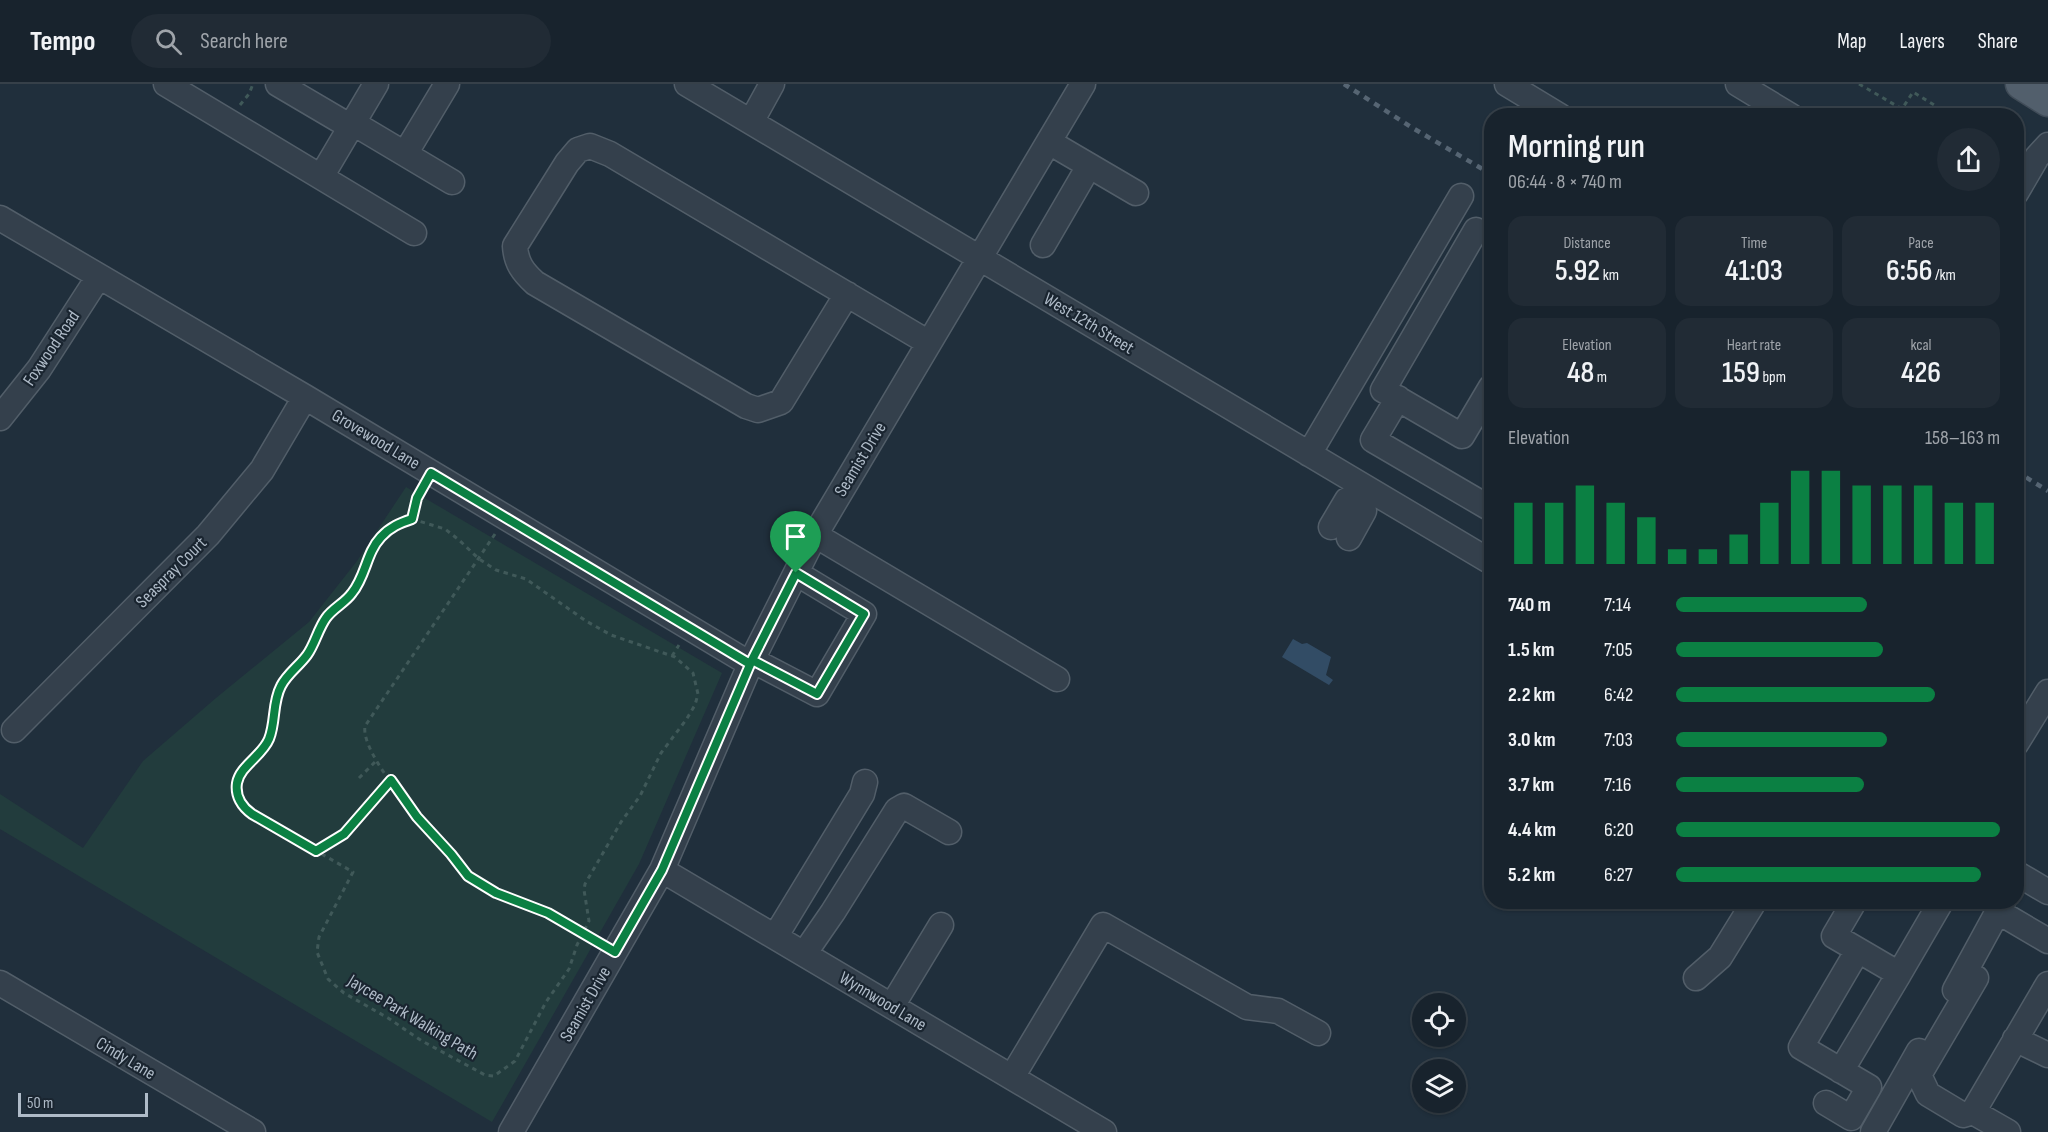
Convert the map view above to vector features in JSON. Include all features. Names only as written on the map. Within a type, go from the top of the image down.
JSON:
[{"type":"main road","points":[[2021,84],[2048,101]]},
{"type":"street","points":[[166,84],[414,233]]},
{"type":"street","points":[[278,84],[452,182]]},
{"type":"street","points":[[321,177],[376,84]]},
{"type":"street","points":[[405,154],[447,84]]},
{"type":"street","points":[[751,122],[772,84]]},
{"type":"street","name":"Seamist Drive","points":[[511,1132],[662,870],[751,662],[815,535],[1083,84]]},
{"type":"street","points":[[1507,84],[1547,108]]},
{"type":"street","points":[[1738,84],[1778,108]]},
{"type":"street","name":"West 12th Street","points":[[702,88],[751,122],[1309,454],[1364,492],[1484,558]]},
{"type":"street","points":[[1048,142],[1136,193]]},
{"type":"street","points":[[2024,180],[2037,157],[2048,145]]},
{"type":"street","points":[[847,294],[781,402],[758,411],[535,283],[524,273],[516,258],[515,246],[567,163],[578,150],[590,146],[610,154],[847,294],[929,343]]},
{"type":"street","points":[[1044,245],[1089,166]]},
{"type":"street","points":[[1309,454],[1461,196],[1484,234],[1383,390],[1462,436],[1484,399]]},
{"type":"street","name":"Grovewood Lane","points":[[0,218],[751,662],[817,694],[864,614],[796,573]]},
{"type":"street","name":"Foxwood Road","points":[[0,418],[39,369],[99,276]]},
{"type":"street","points":[[1373,346],[1399,362]]},
{"type":"street","name":"Seaspray Court","points":[[14,730],[208,535],[262,470],[305,397]]},
{"type":"street","points":[[1398,398],[1373,440],[1484,505]]},
{"type":"street","points":[[1340,533],[1347,500],[1364,492]]},
{"type":"street","points":[[815,535],[1057,679]]},
{"type":"street","points":[[2024,731],[2048,692]]},
{"type":"street","points":[[775,936],[862,794],[865,782]]},
{"type":"street","points":[[804,954],[897,810],[904,806],[949,832]]},
{"type":"street","name":"Wynnwood Lane","points":[[662,870],[1104,1132]]},
{"type":"street","points":[[2024,879],[2048,892]]},
{"type":"street","points":[[1696,978],[1720,957],[1750,909]]},
{"type":"street","points":[[1850,909],[1834,936],[1899,974]]},
{"type":"street","points":[[1841,1071],[1937,909]]},
{"type":"street","points":[[1873,1132],[1984,939],[1999,909]]},
{"type":"street","points":[[2004,909],[2048,941]]},
{"type":"street","points":[[892,1006],[941,925]]},
{"type":"street","points":[[1012,1077],[1103,925],[1247,1007],[1278,1011],[1318,1033]]},
{"type":"street","points":[[1826,1103],[1851,1118],[1869,1087],[1801,1047],[1858,950]]},
{"type":"street","points":[[1977,978],[1919,1075],[1928,1094],[1963,1115],[1973,1112],[2048,984]]},
{"type":"street","name":"Cindy Lane","points":[[0,983],[252,1132]]},
{"type":"street","points":[[2015,1039],[2048,1055]]},
{"type":"street","points":[[1973,1112],[2003,1131]]},
{"type":"path","points":[[234,111],[247,98],[253,84]]},
{"type":"path","points":[[1859,84],[1900,108]]},
{"type":"path","points":[[1903,108],[1913,92],[1939,108]]},
{"type":"path","points":[[412,519],[417,498],[431,473]]},
{"type":"path","points":[[506,517],[365,726],[364,734],[369,748],[417,817],[468,876],[496,893],[548,913],[615,952]]},
{"type":"path","name":"Jaycee Park Walking Path","points":[[412,519],[445,530],[479,559],[496,570],[526,579],[594,626],[611,635],[675,657],[693,673],[698,694],[695,705],[661,753],[640,796],[621,822],[585,884],[589,921],[582,933],[569,969],[546,1002],[519,1055],[494,1076],[485,1075],[422,1041],[344,993],[328,979],[317,952],[320,937],[353,872],[246,810],[241,804],[237,791],[239,776],[260,754],[269,740],[282,683],[309,653],[325,619],[353,593],[380,537],[395,525],[412,519]]},
{"type":"path","points":[[359,778],[377,760]]},
{"type":"path","points":[[316,851],[344,834],[391,780]]},
{"type":"green space","points":[[406,487],[722,673],[639,864],[492,1122],[0,829],[0,794],[83,848],[143,761],[309,622],[357,561]]},
{"type":"water","points":[[1293,639],[1302,644],[1307,643],[1331,657],[1326,675],[1333,680],[1329,685],[1282,657]]},
{"type":"railway","points":[[1344,84],[1484,170]]},
{"type":"railway","points":[[2024,476],[2048,491]]},
{"type":"route","points":[[796,573],[752,660],[750,664],[431,473],[417,498],[412,519],[395,525],[380,537],[369,555],[353,593],[325,619],[309,653],[282,683],[269,740],[260,754],[239,776],[237,791],[241,804],[252,814],[316,851],[344,834],[391,780],[417,817],[468,876],[496,893],[548,913],[615,952],[662,870],[752,660],[817,694],[864,614],[796,573]]}]
